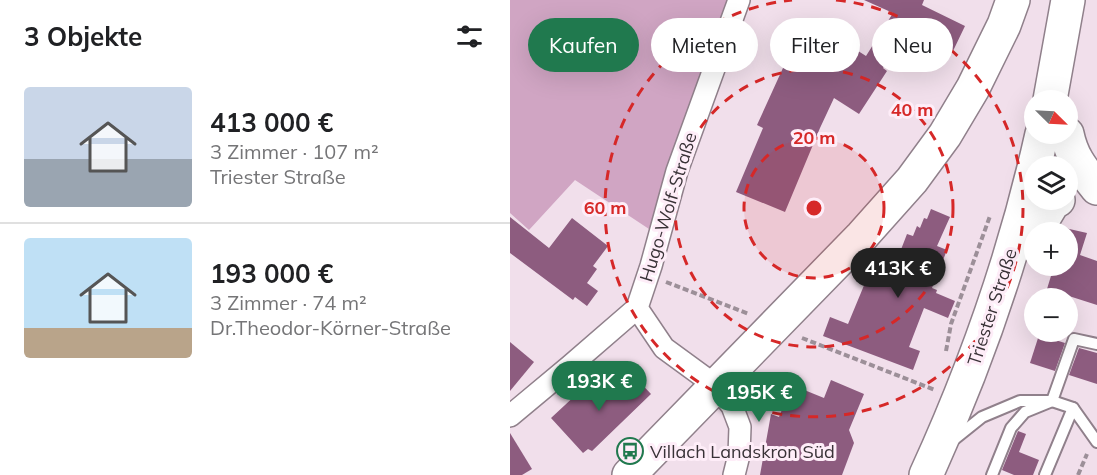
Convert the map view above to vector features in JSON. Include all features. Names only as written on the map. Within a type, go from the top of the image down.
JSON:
[{"type":"main road","points":[[629,475],[862,236],[912,180],[945,135],[973,88],[1004,25],[1013,0]]},
{"type":"main road","points":[[1055,90],[1068,0]]},
{"type":"main road","name":"Triester Straße","points":[[931,465],[971,369],[994,303],[1017,230],[1040,144]]},
{"type":"main road","points":[[1070,144],[1079,165],[1097,188]]},
{"type":"main road","points":[[1078,195],[1097,200]]},
{"type":"main road","points":[[994,303],[1021,276],[1024,268]]},
{"type":"street","name":"Hugo-Wolf-Straße","points":[[637,308],[677,171],[739,0]]},
{"type":"street","points":[[510,416],[637,308],[664,348],[716,387],[732,406],[740,427],[739,455],[734,475]]},
{"type":"lane","points":[[992,475],[1011,428],[1025,412],[1052,401],[1074,339],[1097,345]]},
{"type":"lane","points":[[931,465],[982,417],[1020,401],[1052,401],[1073,408],[1097,442]]},
{"type":"lane","points":[[1045,475],[1073,408]]},
{"type":"path","points":[[944,358],[951,324],[991,212]]},
{"type":"path","points":[[932,399],[938,380]]},
{"type":"shaded area","points":[[510,0],[727,0],[721,18],[651,18],[651,72],[702,72],[649,229],[575,180],[529,230],[510,213]]},
{"type":"building","points":[[864,0],[924,0],[922,5],[949,18],[890,18],[893,13]]},
{"type":"building","points":[[953,20],[965,26],[953,51]]},
{"type":"building","points":[[872,46],[872,72],[886,72],[859,114],[834,98],[785,212],[736,192],[763,128],[757,125],[781,72],[860,72],[860,52],[866,56]]},
{"type":"building","points":[[931,209],[950,217],[937,246],[947,250],[932,288],[937,290],[936,293],[955,301],[948,318],[924,308],[909,347],[920,351],[913,370],[823,336],[830,317],[848,324],[865,283],[870,285],[877,267],[892,273],[907,234],[913,236],[917,226],[920,228],[924,218],[927,219]]},
{"type":"building","points":[[510,217],[549,248],[572,218],[608,246],[593,266],[597,269],[587,283],[598,291],[587,306],[575,297],[573,300],[510,253]]},
{"type":"building","points":[[1078,231],[1087,233],[1080,255],[1097,261],[1097,305],[1078,299],[1078,288],[1047,288],[1051,276],[1078,276]]},
{"type":"building","points":[[510,342],[534,362],[510,391]]},
{"type":"building","points":[[1037,342],[1065,343],[1055,371],[1030,363]]},
{"type":"building","points":[[1079,348],[1097,353],[1097,384],[1069,375]]},
{"type":"building","points":[[633,375],[651,394],[592,451],[588,449],[583,453],[551,418],[593,379],[609,397]]},
{"type":"building","points":[[831,380],[864,394],[849,430],[854,443],[842,475],[760,475],[771,414],[779,417],[792,385],[824,398]]},
{"type":"building","points":[[1018,431],[1026,434],[1019,452],[1039,460],[1033,475],[1014,475],[1002,470]]},
{"type":"building","points":[[510,433],[532,469],[522,475],[510,475]]},
{"type":"place","name":"Villach Landskron Süd","points":[[630,451]]}]
